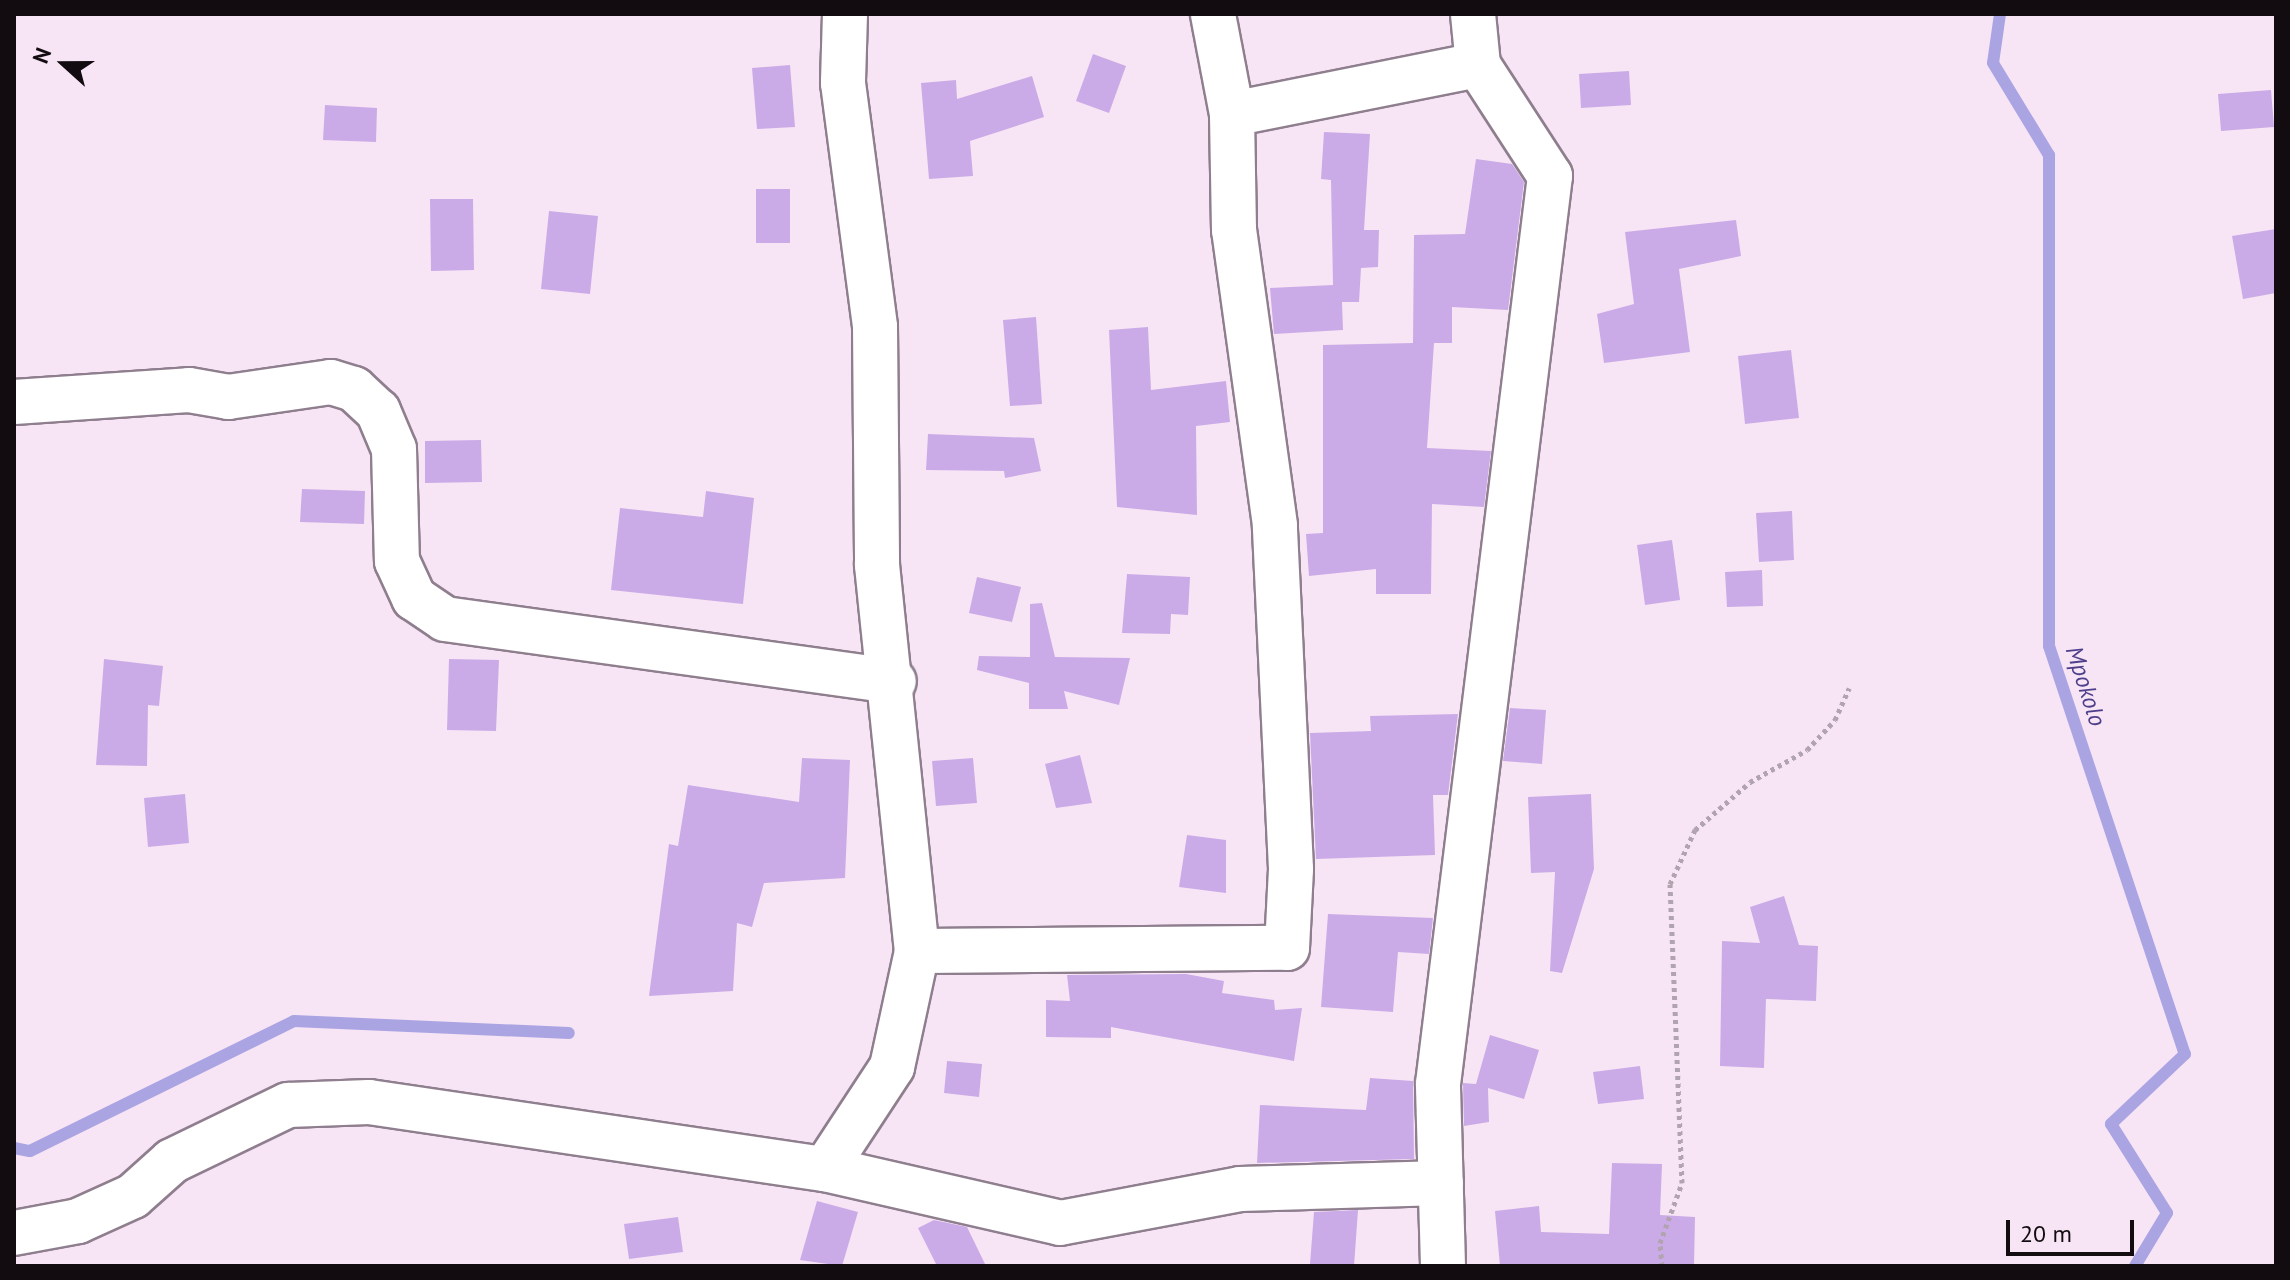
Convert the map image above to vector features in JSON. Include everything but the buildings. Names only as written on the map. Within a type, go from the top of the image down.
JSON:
[{"type":"street","points":[[825,1169],[892,1067],[917,951],[894,681],[877,565],[875,327],[843,83],[845,14]]},
{"type":"street","points":[[917,951],[1287,948],[1291,869],[1275,525],[1234,230],[1232,114],[1213,14]]},
{"type":"street","points":[[1443,1266],[1438,1084],[1550,176],[1478,65],[1473,14]]},
{"type":"street","points":[[1232,114],[1478,65]]},
{"type":"street","points":[[14,402],[343,385],[378,411],[394,449],[397,561],[414,598],[445,619],[894,681]]},
{"type":"street","points":[[14,1233],[78,1221],[133,1196],[172,1161],[288,1105],[369,1102],[825,1169],[1060,1223],[1240,1189],[1441,1183]]},
{"type":"path","points":[[1662,1266],[1660,1243],[1682,1183],[1670,884],[1695,830],[1750,782],[1807,750],[1835,720],[1849,688]]},
{"type":"waterway","name":"Mpokolo","points":[[2000,14],[1993,63],[2049,155],[2049,646],[2185,1054],[2111,1124],[2167,1213],[2135,1266]]},
{"type":"waterway","points":[[14,1148],[30,1151],[294,1021],[569,1033]]}]
